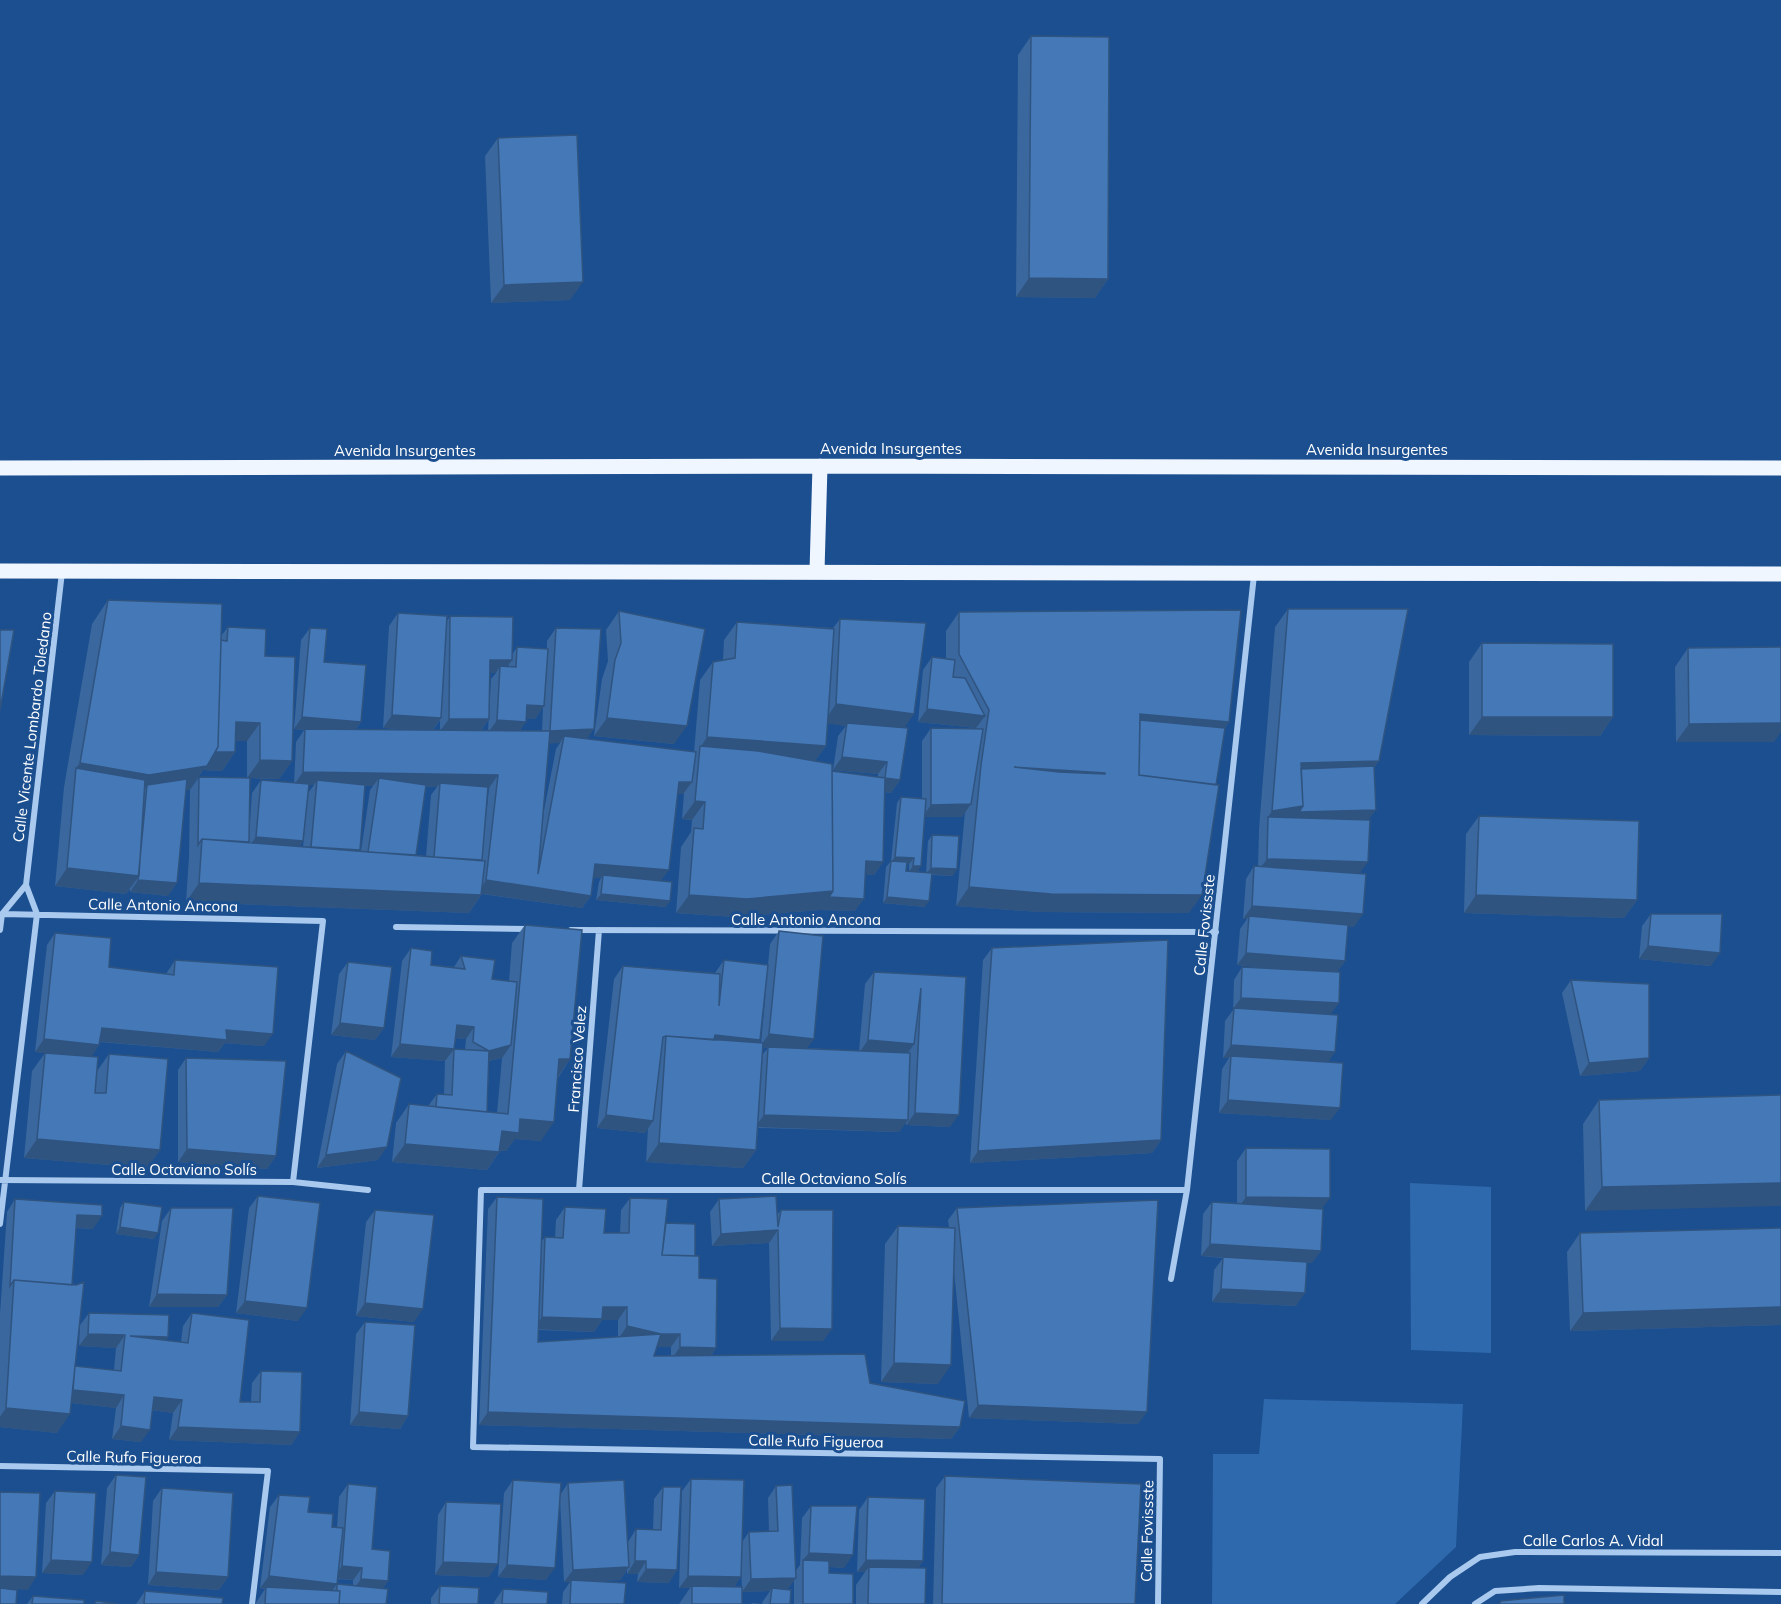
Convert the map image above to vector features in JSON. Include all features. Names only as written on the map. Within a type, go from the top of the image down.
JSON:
[{"type":"main road","name":"Avenida Insurgentes","points":[[0,468],[820,466],[1781,468]]},
{"type":"main road","points":[[817,571],[820,466]]},
{"type":"main road","points":[[0,571],[1781,574]]},
{"type":"street","name":"Calle Vicente Lombardo Toledano","points":[[0,1224],[3,1180],[37,914],[26,885],[62,572]]},
{"type":"street","name":"Calle Fovissste","points":[[1171,1279],[1187,1190],[1254,574]]},
{"type":"street","points":[[0,930],[2,914],[26,885]]},
{"type":"street","name":"Calle Antonio Ancona","points":[[2,914],[323,921],[293,1182]]},
{"type":"street","points":[[396,927],[539,929]]},
{"type":"street","name":"Calle Antonio Ancona","points":[[563,930],[1216,932]]},
{"type":"street","name":"Francisco Velez","points":[[579,1190],[599,930]]},
{"type":"street","name":"Calle Octaviano Solís","points":[[3,1180],[293,1182],[368,1190]]},
{"type":"street","name":"Calle Octaviano Solís","points":[[473,1447],[481,1190],[1187,1190]]},
{"type":"street","name":"Calle Rufo Figueroa","points":[[473,1447],[1160,1459]]},
{"type":"street","name":"Calle Fovissste","points":[[1158,1604],[1160,1459]]},
{"type":"street","name":"Calle Rufo Figueroa","points":[[0,1466],[268,1471],[252,1604]]},
{"type":"street","name":"Calle Carlos A. Vidal","points":[[1422,1604],[1450,1577],[1480,1557],[1503,1553],[1781,1553]]},
{"type":"street","points":[[1475,1604],[1495,1591],[1539,1588],[1781,1592]]},
{"type":"shaded area","points":[[1410,1183],[1491,1187],[1491,1353],[1411,1350]]},
{"type":"shaded area","points":[[1264,1399],[1463,1404],[1456,1547],[1395,1604],[1212,1604],[1213,1454],[1259,1454]]},
{"type":"building","points":[[1031,36],[1109,37],[1108,279],[1029,278]]},
{"type":"building","points":[[577,135],[583,282],[504,285],[498,138]]},
{"type":"building","points":[[108,600],[222,604],[218,747],[207,766],[149,775],[80,763]]},
{"type":"building","points":[[1288,609],[1408,609],[1379,761],[1301,763],[1303,806],[1272,811]]},
{"type":"building","points":[[1241,610],[1229,722],[1140,714],[1139,775],[1219,785],[1202,895],[1051,894],[969,887],[989,710],[959,654],[959,612]],"holes":[[[1014,767],[1105,773],[1059,772]]]},
{"type":"building","points":[[619,611],[705,629],[687,726],[607,718],[615,660],[621,643]]},
{"type":"building","points":[[398,613],[447,616],[441,718],[392,715]]},
{"type":"building","points":[[450,616],[513,617],[512,660],[490,660],[489,719],[449,719]]},
{"type":"building","points":[[840,619],[926,623],[914,714],[836,704]]},
{"type":"building","points":[[737,622],[834,629],[826,746],[707,737],[713,662],[735,658]]},
{"type":"building","points":[[228,627],[266,629],[265,656],[295,657],[292,761],[260,760],[260,723],[236,722],[235,752],[215,752],[218,747],[221,640],[227,641]]},
{"type":"building","points":[[310,628],[327,629],[324,662],[366,665],[361,722],[302,717]]},
{"type":"building","points":[[556,628],[601,629],[594,729],[550,731]]},
{"type":"building","points":[[0,630],[14,630],[0,710]]},
{"type":"building","points":[[1482,643],[1613,644],[1613,717],[1482,717]]},
{"type":"building","points":[[517,647],[548,649],[544,706],[527,705],[526,722],[497,720],[500,666],[516,667]]},
{"type":"building","points":[[1781,647],[1781,723],[1689,724],[1688,648]]},
{"type":"building","points":[[932,657],[955,660],[953,677],[965,678],[985,716],[927,709]]},
{"type":"building","points":[[1140,720],[1225,728],[1216,785],[1139,775]]},
{"type":"building","points":[[847,723],[908,728],[900,780],[885,778],[887,762],[842,757]]},
{"type":"building","points":[[931,728],[983,729],[971,804],[931,805]]},
{"type":"building","points":[[305,729],[550,731],[538,874],[564,736],[696,752],[692,782],[679,782],[669,870],[595,864],[591,896],[486,880],[498,775],[303,772]]},
{"type":"building","points":[[700,746],[758,751],[832,764],[833,891],[747,899],[689,895],[694,828],[703,829],[705,802],[695,801]]},
{"type":"building","points":[[1374,766],[1376,810],[1299,812],[1303,806],[1301,769]]},
{"type":"building","points":[[76,768],[145,780],[139,876],[67,868]]},
{"type":"building","points":[[832,771],[885,778],[883,862],[866,861],[864,899],[829,897],[833,891]]},
{"type":"building","points":[[199,777],[250,778],[249,842],[202,839],[198,845]]},
{"type":"building","points":[[379,778],[426,785],[416,855],[368,852]]},
{"type":"building","points":[[187,779],[177,883],[138,880],[147,785]]},
{"type":"building","points":[[261,780],[309,784],[303,841],[256,837]]},
{"type":"building","points":[[317,780],[365,785],[360,850],[311,847]]},
{"type":"building","points":[[440,783],[488,787],[482,860],[434,857]]},
{"type":"building","points":[[901,797],[926,799],[921,866],[913,866],[914,858],[895,857]]},
{"type":"building","points":[[1479,816],[1639,821],[1637,900],[1476,895]]},
{"type":"building","points":[[1268,817],[1370,820],[1368,862],[1267,859]]},
{"type":"building","points":[[932,835],[959,836],[957,869],[931,868]]},
{"type":"building","points":[[202,839],[485,861],[481,895],[199,883]]},
{"type":"building","points":[[891,861],[907,862],[906,871],[932,873],[929,901],[887,897]]},
{"type":"building","points":[[1254,866],[1366,874],[1363,914],[1252,906]]},
{"type":"building","points":[[603,875],[672,882],[670,901],[601,894]]},
{"type":"building","points":[[1651,914],[1722,914],[1720,953],[1648,946]]},
{"type":"building","points":[[1249,916],[1348,925],[1345,961],[1246,953]]},
{"type":"building","points":[[525,925],[582,930],[570,1059],[559,1059],[554,1122],[520,1119],[519,1133],[502,1131],[499,1152],[405,1144],[409,1104],[508,1114]]},
{"type":"building","points":[[779,931],[823,936],[814,1039],[769,1034]]},
{"type":"building","points":[[55,933],[111,938],[109,967],[174,975],[175,960],[278,967],[273,1034],[226,1030],[227,1040],[102,1028],[99,1045],[44,1039]]},
{"type":"building","points":[[1168,940],[1161,1140],[978,1151],[992,948]]},
{"type":"building","points":[[411,948],[432,951],[431,965],[465,969],[461,956],[495,960],[492,979],[517,982],[511,1045],[489,1051],[473,1042],[474,1027],[457,1025],[454,1049],[400,1044]]},
{"type":"building","points":[[724,960],[768,965],[760,1040],[715,1035],[714,1040],[663,1037],[653,1121],[606,1115],[623,966],[720,974],[719,1006]]},
{"type":"building","points":[[348,962],[392,967],[384,1028],[340,1023]]},
{"type":"building","points":[[1242,967],[1340,972],[1339,1003],[1241,998]]},
{"type":"building","points":[[874,972],[966,977],[959,1115],[915,1113],[921,988],[914,1044],[868,1040]]},
{"type":"building","points":[[1571,980],[1649,984],[1649,1058],[1589,1063]]},
{"type":"building","points":[[1234,1008],[1338,1015],[1335,1052],[1231,1045]]},
{"type":"building","points":[[666,1036],[763,1043],[756,1150],[659,1143]]},
{"type":"building","points":[[768,1047],[910,1053],[908,1120],[764,1115]]},
{"type":"building","points":[[454,1049],[489,1051],[487,1112],[436,1107],[437,1094],[452,1095]]},
{"type":"building","points":[[346,1051],[401,1078],[387,1147],[326,1155]]},
{"type":"building","points":[[45,1053],[98,1057],[95,1093],[106,1093],[109,1054],[168,1059],[160,1150],[37,1139]]},
{"type":"building","points":[[1231,1056],[1343,1063],[1340,1108],[1228,1100]]},
{"type":"building","points":[[186,1058],[286,1061],[276,1156],[187,1149]]},
{"type":"building","points":[[1781,1095],[1781,1183],[1602,1187],[1599,1100]]},
{"type":"building","points":[[1246,1148],[1330,1149],[1330,1198],[1246,1197]]},
{"type":"building","points":[[258,1196],[320,1203],[307,1308],[245,1301]]},
{"type":"building","points":[[776,1196],[778,1227],[781,1210],[833,1210],[832,1329],[780,1328],[778,1230],[721,1234],[719,1199]]},
{"type":"building","points":[[497,1197],[543,1199],[538,1342],[661,1334],[654,1356],[865,1354],[870,1383],[965,1401],[960,1427],[488,1412]]},
{"type":"building","points":[[630,1198],[668,1199],[662,1255],[699,1256],[699,1278],[717,1279],[716,1348],[680,1347],[680,1334],[661,1334],[627,1326],[627,1307],[603,1307],[602,1319],[542,1317],[545,1237],[563,1238],[565,1207],[606,1209],[604,1233],[629,1233]]},
{"type":"building","points":[[15,1199],[102,1205],[102,1216],[77,1215],[72,1285],[14,1280],[10,1286]]},
{"type":"building","points":[[1158,1200],[1147,1412],[978,1405],[957,1208]]},
{"type":"building","points":[[124,1202],[162,1207],[158,1233],[120,1227]]},
{"type":"building","points":[[1212,1202],[1323,1209],[1321,1251],[1210,1244]]},
{"type":"building","points":[[171,1208],[233,1208],[227,1295],[157,1294]]},
{"type":"building","points":[[375,1210],[434,1215],[423,1309],[365,1303]]},
{"type":"building","points":[[666,1223],[695,1224],[695,1256],[662,1255]]},
{"type":"building","points":[[898,1226],[955,1228],[951,1365],[894,1363]]},
{"type":"building","points":[[1781,1228],[1781,1307],[1583,1313],[1580,1233]]},
{"type":"building","points":[[1223,1257],[1307,1262],[1305,1293],[1221,1289]]},
{"type":"building","points":[[14,1280],[76,1285],[84,1282],[70,1414],[6,1408]]},
{"type":"building","points":[[89,1313],[169,1315],[168,1337],[130,1336],[188,1343],[192,1313],[249,1320],[240,1402],[260,1402],[261,1371],[302,1372],[300,1432],[178,1427],[182,1400],[154,1397],[150,1430],[121,1426],[124,1395],[73,1390],[75,1366],[121,1371],[125,1335],[88,1334]]},
{"type":"building","points":[[365,1322],[415,1325],[408,1416],[359,1412]]},
{"type":"building","points":[[116,1475],[146,1477],[139,1555],[110,1552]]},
{"type":"building","points":[[945,1476],[1141,1484],[1135,1604],[942,1604]]},
{"type":"building","points":[[691,1479],[744,1480],[741,1577],[688,1576]]},
{"type":"building","points":[[513,1480],[561,1483],[555,1568],[507,1565]]},
{"type":"building","points":[[624,1480],[629,1567],[573,1570],[568,1483]]},
{"type":"building","points":[[348,1484],[377,1487],[372,1549],[390,1551],[388,1581],[361,1579],[362,1568],[342,1566]]},
{"type":"building","points":[[792,1485],[796,1578],[751,1579],[749,1532],[778,1531],[776,1486]]},
{"type":"building","points":[[663,1487],[681,1487],[677,1570],[646,1569],[646,1561],[635,1561],[636,1529],[661,1530]]},
{"type":"building","points":[[162,1488],[233,1493],[228,1577],[156,1572]]},
{"type":"building","points":[[55,1491],[96,1493],[92,1562],[51,1560]]},
{"type":"building","points":[[0,1492],[40,1493],[36,1577],[0,1576]]},
{"type":"building","points":[[279,1495],[310,1497],[308,1512],[333,1514],[332,1527],[343,1528],[337,1584],[269,1576]]},
{"type":"building","points":[[868,1497],[925,1499],[923,1561],[866,1560]]},
{"type":"building","points":[[446,1502],[501,1504],[498,1564],[443,1562]]},
{"type":"building","points":[[811,1506],[857,1506],[853,1555],[809,1553]]},
{"type":"building","points":[[803,1560],[829,1561],[829,1573],[853,1574],[853,1604],[803,1604]]},
{"type":"building","points":[[869,1567],[926,1568],[925,1604],[868,1604]]},
{"type":"building","points":[[571,1580],[626,1583],[624,1604],[570,1604]]},
{"type":"building","points":[[337,1584],[388,1589],[386,1604],[339,1604],[340,1591],[337,1591]]},
{"type":"building","points":[[440,1586],[479,1588],[478,1604],[439,1604]]},
{"type":"building","points":[[692,1586],[742,1587],[742,1604],[692,1604]]},
{"type":"building","points":[[266,1587],[340,1591],[339,1604],[265,1604]]},
{"type":"building","points":[[0,1588],[17,1590],[16,1604],[0,1604]]},
{"type":"building","points":[[772,1588],[791,1590],[790,1604],[770,1604]]},
{"type":"building","points":[[503,1589],[548,1592],[547,1604],[502,1604]]},
{"type":"building","points":[[145,1591],[223,1598],[222,1604],[144,1604]]},
{"type":"building","points":[[1564,1595],[1564,1604],[1499,1604],[1501,1601]]},
{"type":"building","points":[[33,1596],[84,1600],[84,1604],[32,1604]]},
{"type":"building","points":[[96,1601],[118,1604],[95,1604]]}]
